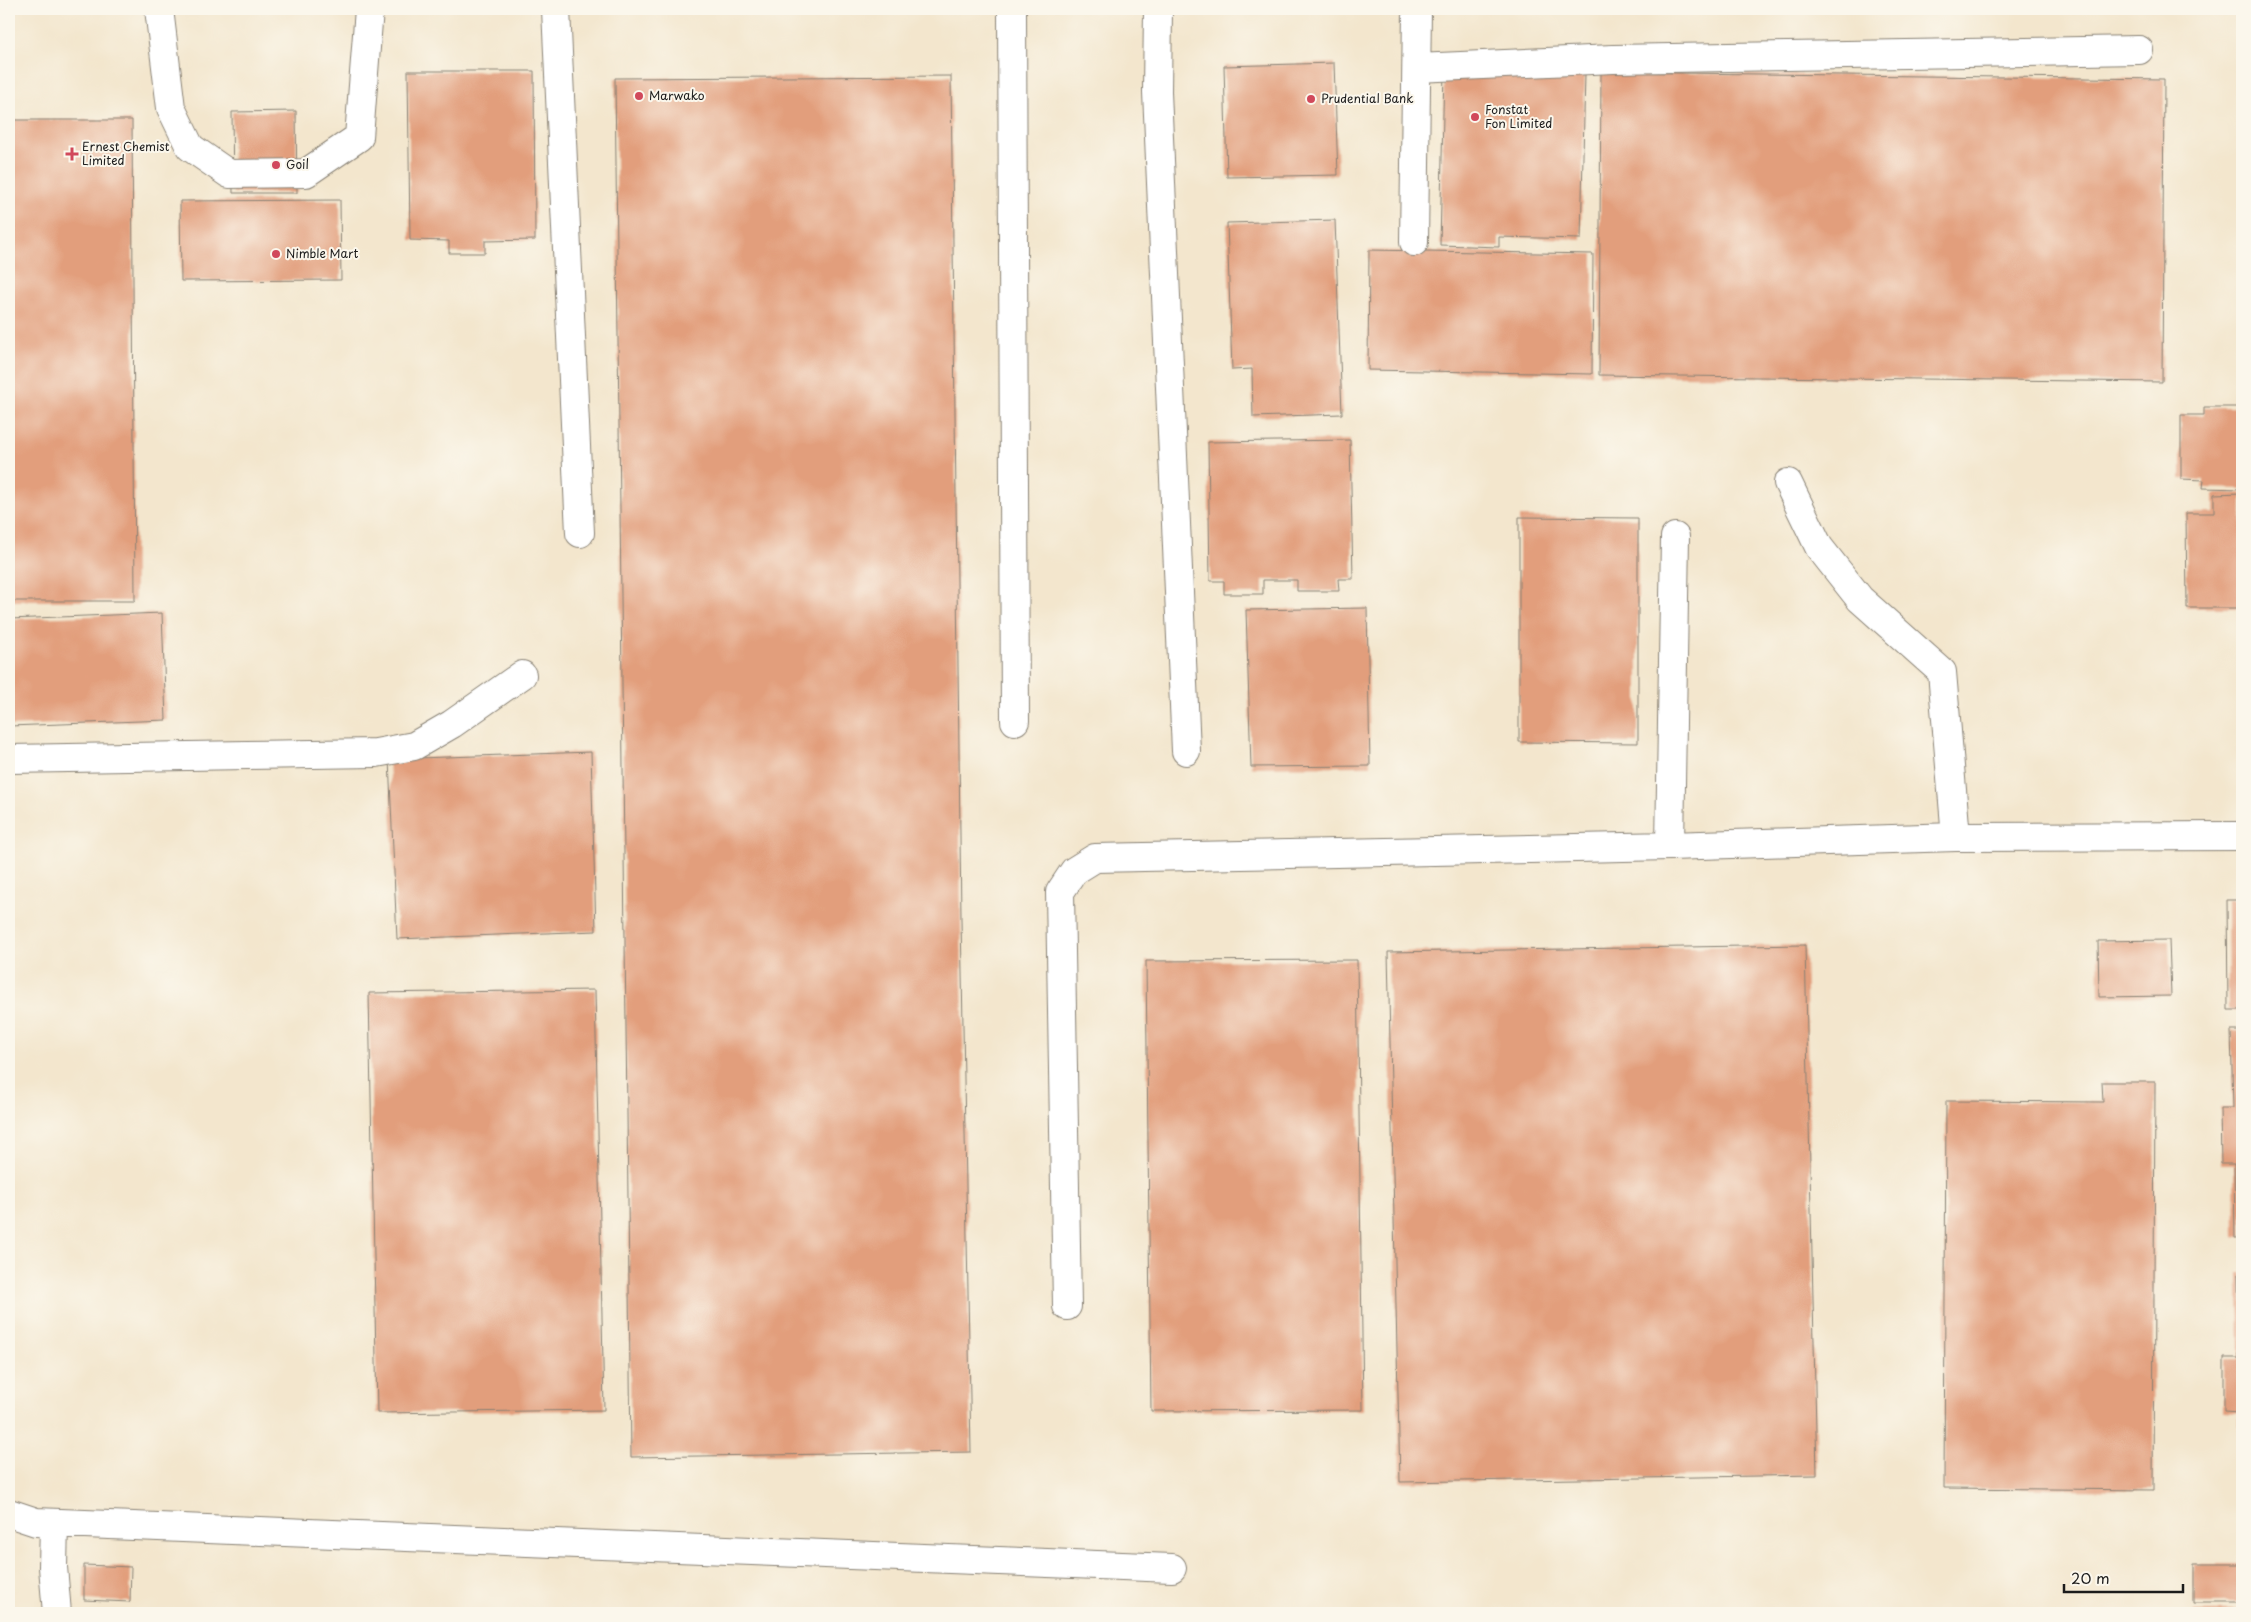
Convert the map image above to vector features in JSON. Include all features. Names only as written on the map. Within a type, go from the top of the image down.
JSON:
[{"type":"lane","points":[[159,9],[170,108],[190,147],[229,174],[306,172],[359,137],[369,9]]},
{"type":"lane","points":[[556,9],[580,533]]},
{"type":"lane","points":[[1012,9],[1015,721]]},
{"type":"lane","points":[[1158,9],[1156,92],[1186,751]]},
{"type":"lane","points":[[1414,242],[1417,9]]},
{"type":"lane","points":[[1417,68],[1612,59],[2139,50]]},
{"type":"lane","points":[[1788,483],[1819,547],[1860,599],[1942,672],[1956,837]]},
{"type":"lane","points":[[1670,846],[1675,537]]},
{"type":"lane","points":[[9,759],[385,751],[414,746],[452,724],[522,674]]},
{"type":"lane","points":[[1067,1306],[1060,892],[1074,871],[1095,858],[1670,846],[1956,837],[2242,836]]},
{"type":"lane","points":[[9,1513],[36,1522],[54,1523],[1172,1568]]},
{"type":"lane","points":[[54,1523],[57,1613]]},
{"type":"building","points":[[1334,63],[1338,175],[1227,177],[1224,66]]},
{"type":"building","points":[[1444,70],[1585,74],[1581,239],[1499,237],[1499,247],[1440,245]]},
{"type":"building","points":[[408,71],[534,71],[535,240],[485,241],[485,253],[449,253],[449,241],[410,240]]},
{"type":"building","points":[[1601,72],[2164,79],[2162,382],[1599,375]]},
{"type":"building","points":[[951,76],[961,919],[971,1452],[631,1457],[615,78]]},
{"type":"building","points":[[296,111],[297,193],[233,193],[232,112]]},
{"type":"building","points":[[9,120],[132,120],[135,601],[9,601]]},
{"type":"building","points":[[340,200],[341,280],[181,281],[180,201]]},
{"type":"building","points":[[1335,220],[1342,414],[1253,417],[1252,369],[1232,370],[1227,223]]},
{"type":"building","points":[[1369,250],[1593,254],[1592,374],[1368,370]]},
{"type":"building","points":[[2204,407],[2242,407],[2242,489],[2203,488],[2204,480],[2181,479],[2181,415],[2204,415]]},
{"type":"building","points":[[1350,440],[1353,579],[1338,579],[1339,591],[1297,591],[1297,580],[1263,580],[1263,594],[1224,594],[1224,581],[1210,581],[1208,442]]},
{"type":"building","points":[[2242,493],[2242,608],[2187,608],[2186,513],[2214,513],[2214,494]]},
{"type":"building","points":[[1519,517],[1638,518],[1638,743],[1519,742]]},
{"type":"building","points":[[1367,608],[1370,766],[1251,767],[1246,610]]},
{"type":"building","points":[[162,613],[166,720],[9,726],[9,619]]},
{"type":"building","points":[[591,752],[596,931],[397,939],[389,759]]},
{"type":"building","points":[[2227,900],[2242,900],[2242,1010],[2228,1010]]},
{"type":"building","points":[[2169,940],[2171,996],[2099,997],[2098,941]]},
{"type":"building","points":[[1805,945],[1817,1475],[1400,1482],[1388,952]]},
{"type":"building","points":[[1357,960],[1363,1410],[1151,1411],[1146,961]]},
{"type":"building","points":[[595,990],[604,1410],[377,1413],[369,993]]},
{"type":"building","points":[[2231,1031],[2242,1031],[2242,1238],[2235,1238],[2234,1164],[2221,1164],[2220,1108],[2233,1108]]},
{"type":"building","points":[[2102,1082],[2155,1082],[2153,1490],[1944,1488],[1946,1101],[2103,1102]]},
{"type":"building","points":[[2238,1273],[2242,1273],[2242,1489],[2239,1489],[2239,1413],[2224,1412],[2224,1358],[2239,1358]]},
{"type":"building","points":[[2194,1564],[2242,1564],[2242,1603],[2194,1603]]},
{"type":"building","points":[[84,1565],[131,1567],[130,1602],[84,1600]]},
{"type":"building","points":[[2195,1611],[2242,1611],[2242,1613],[2195,1613]]},
{"type":"place","name":"Marwako","points":[[639,96]]},
{"type":"place","name":"Prudential Bank","points":[[1311,99]]},
{"type":"place","name":"Fonstat Fon Limited","points":[[1475,117]]},
{"type":"place","name":"Ernest Chemist Limited","points":[[72,154]]},
{"type":"place","name":"Goil","points":[[276,165]]},
{"type":"place","name":"Nimble Mart","points":[[276,254]]}]
